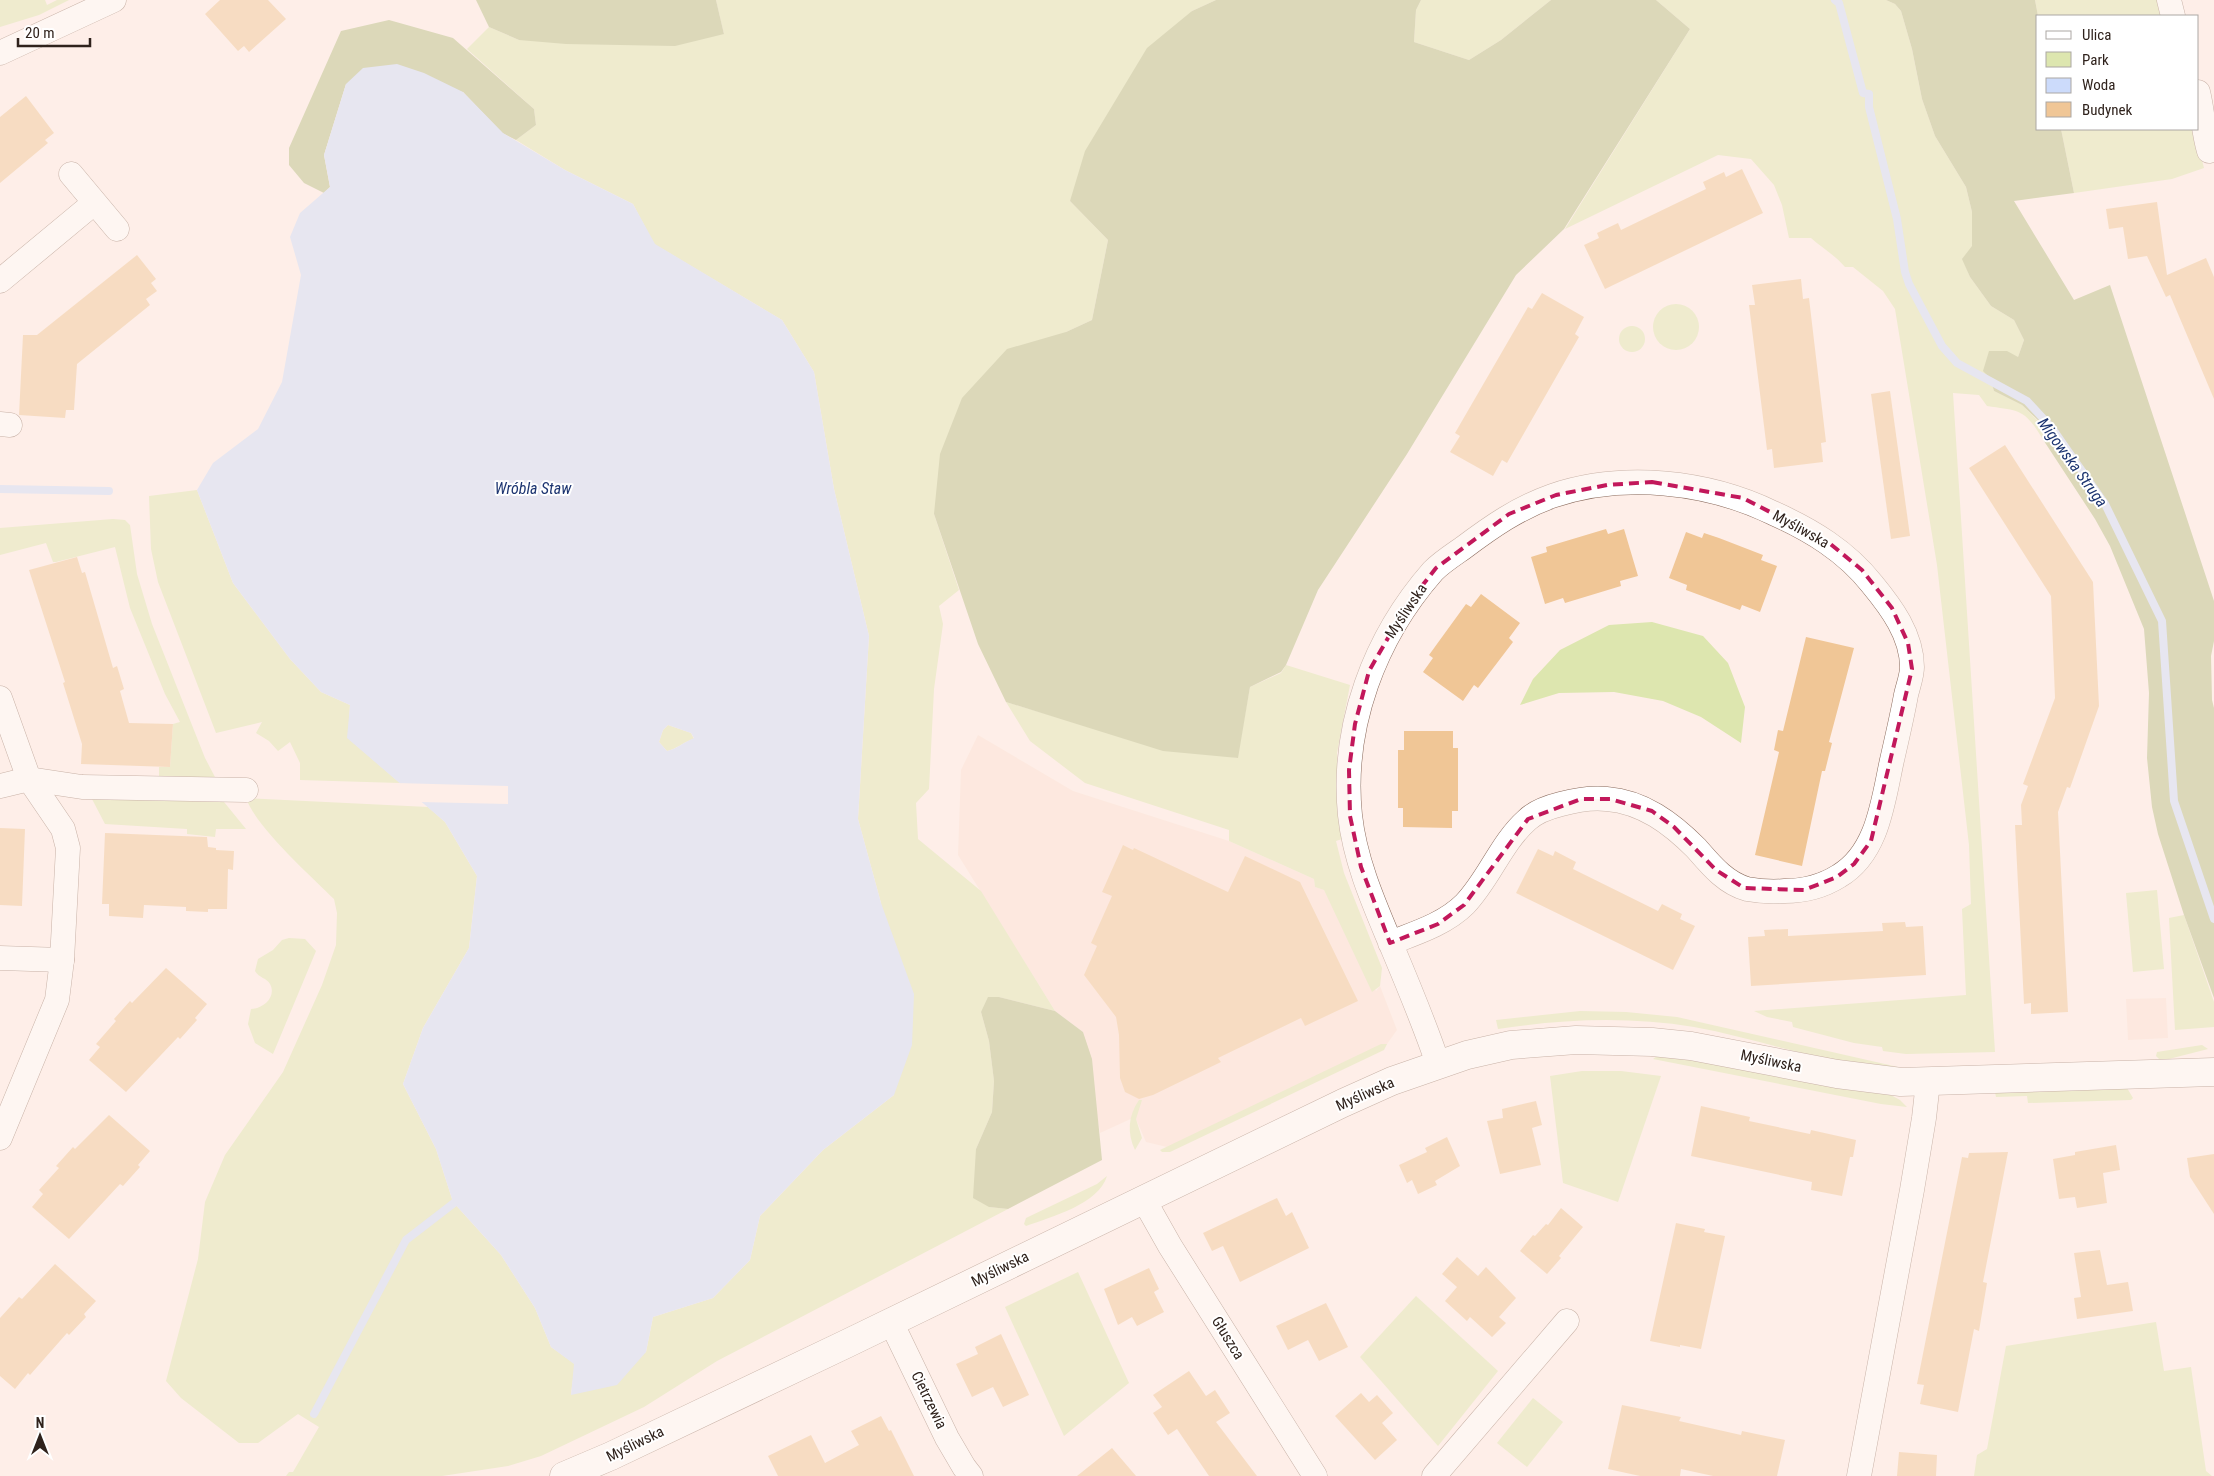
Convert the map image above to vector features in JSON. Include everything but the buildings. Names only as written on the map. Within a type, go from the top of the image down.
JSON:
[{"type":"street","points":[[0,53],[114,0]]},
{"type":"street","points":[[2169,0],[2172,15]]},
{"type":"street","points":[[2199,96],[2203,113],[2204,134],[2209,150]]},
{"type":"street","points":[[71,174],[117,229]]},
{"type":"street","points":[[0,281],[94,203]]},
{"type":"street","name":"Myśliwska","points":[[1390,943],[1438,924],[1464,905],[1528,819],[1551,807],[1581,799],[1610,799],[1652,811],[1674,827],[1716,870],[1744,888],[1778,892],[1804,890],[1837,877],[1854,864],[1871,841],[1880,815],[1912,669],[1908,643],[1892,608],[1862,570],[1828,542],[1743,498],[1652,482],[1607,485],[1556,495],[1509,514],[1436,568],[1407,605],[1369,671],[1355,724],[1349,770],[1350,816],[1361,867],[1390,943],[1425,1024],[1438,1064]]},
{"type":"street","points":[[0,698],[29,778],[63,829],[68,848],[62,960],[57,1000],[0,1138]]},
{"type":"street","points":[[0,786],[29,778],[82,787],[246,790]]},
{"type":"street","points":[[0,958],[62,960]]},
{"type":"street","name":"Myśliwska","points":[[564,1476],[610,1456],[891,1322],[1343,1103],[1392,1081],[1438,1064],[1511,1045],[1547,1041],[1612,1040],[1690,1046],[1863,1078],[1928,1082],[2214,1072]]},
{"type":"street","points":[[1858,1476],[1912,1190],[1928,1082]]},
{"type":"street","name":"Głuszca","points":[[1144,1200],[1170,1246],[1315,1476]]},
{"type":"street","points":[[1434,1476],[1567,1320]]},
{"type":"street","name":"Cietrzewia","points":[[891,1322],[948,1438],[971,1476]]},
{"type":"highlighted area","points":[[1652,482],[1743,498],[1828,542],[1862,570],[1892,608],[1908,643],[1912,669],[1871,841],[1854,864],[1837,877],[1804,890],[1744,888],[1716,870],[1674,827],[1652,811],[1610,799],[1581,799],[1528,819],[1464,905],[1438,924],[1390,943],[1361,867],[1350,816],[1349,770],[1355,724],[1369,671],[1407,605],[1436,568],[1509,514],[1556,495],[1607,485]]},
{"type":"shaded area","points":[[978,735],[1073,791],[1229,841],[1314,879],[1315,887],[1324,890],[1376,991],[1380,986],[1397,1030],[1387,1044],[1171,1148],[1146,1142],[1135,1117],[1100,1133],[1083,1032],[1055,1011],[958,855],[961,770]]},
{"type":"shaded area","points":[[2166,998],[2168,1038],[2128,1040],[2126,999]]},
{"type":"green space","points":[[0,0],[45,0],[47,5],[57,0],[69,0],[39,15],[0,27]]},
{"type":"green space","points":[[476,0],[716,0],[724,34],[675,46],[566,44],[519,40],[489,27]]},
{"type":"green space","points":[[716,0],[1216,0],[1192,11],[1070,201],[1108,240],[1092,320],[1066,332],[934,514],[959,590],[939,606],[943,624],[934,689],[929,789],[916,803],[918,839],[981,891],[1055,1011],[999,997],[981,1012],[989,1041],[994,1081],[992,1112],[976,1149],[989,1207],[1008,1209],[717,1361],[644,1407],[541,1456],[508,1466],[442,1476],[286,1476],[289,1472],[293,1472],[319,1427],[298,1414],[258,1443],[239,1443],[181,1398],[166,1381],[198,1259],[205,1202],[225,1155],[283,1072],[322,985],[336,945],[337,913],[334,899],[272,836],[252,810],[246,798],[428,807],[445,822],[477,876],[469,948],[423,1028],[403,1084],[436,1149],[453,1202],[501,1255],[535,1308],[551,1347],[575,1364],[571,1394],[646,1352],[653,1317],[713,1298],[750,1260],[760,1216],[823,1150],[894,1095],[881,903],[858,819],[869,636],[834,489],[814,372],[782,320],[654,244],[633,204],[565,170],[516,140],[536,125],[534,109],[467,49],[489,27],[519,40],[724,34]]},
{"type":"green space","points":[[1216,0],[1421,0],[1416,10],[1414,42],[1469,60],[1501,40],[1551,0],[1656,0],[1690,29],[1564,229],[1516,275],[1407,454],[1318,590],[1286,665],[1281,672],[1250,687],[1238,758],[1163,751],[1006,702],[978,644],[934,514],[940,454],[962,398],[1007,349],[1066,332],[1092,320],[1108,240],[1070,201],[1085,151],[1147,48],[1192,11]]},
{"type":"green space","points":[[1421,0],[1551,0],[1501,40],[1469,60],[1414,42],[1416,10]]},
{"type":"green space","points":[[1656,0],[1886,0],[1895,4],[1901,11],[1912,49],[1922,99],[1935,136],[1966,187],[1972,212],[1972,247],[1963,259],[1970,277],[1991,306],[2014,320],[2024,340],[2018,357],[1990,377],[1994,391],[2022,405],[2045,428],[2042,438],[2030,421],[2020,413],[2014,410],[1987,406],[1979,395],[1953,393],[1995,1052],[1906,1054],[1883,1051],[1882,1047],[1854,1043],[1793,1027],[1792,1022],[1767,1017],[1754,1011],[1966,995],[1962,909],[1971,904],[1969,845],[1937,565],[1895,309],[1883,291],[1853,267],[1845,267],[1811,238],[1789,238],[1782,205],[1774,185],[1751,159],[1718,155],[1565,229],[1690,29]]},
{"type":"green space","points":[[1886,0],[2035,0],[2038,15],[2036,15],[2036,130],[2061,130],[2074,193],[2014,201],[2074,300],[2110,285],[2214,601],[2214,641],[2211,656],[2212,700],[2214,708],[2214,998],[2184,915],[2158,834],[2152,807],[2147,758],[2149,693],[2144,629],[2110,546],[2095,519],[2042,438],[2045,427],[2022,405],[1994,391],[1990,378],[1983,371],[1989,351],[2007,351],[2018,357],[2024,340],[2014,320],[1991,306],[1970,277],[1962,259],[1972,246],[1972,212],[1966,187],[1935,136],[1922,99],[1912,49],[1901,11],[1895,4]]},
{"type":"green space","points":[[2035,0],[2159,0],[2162,15],[2038,15]]},
{"type":"green space","points":[[389,20],[453,38],[534,109],[536,125],[516,140],[502,133],[463,92],[346,84],[324,155],[330,187],[324,193],[304,183],[289,165],[289,148],[341,31]]},
{"type":"green space","points":[[2061,130],[2194,130],[2204,168],[2172,179],[2074,193]]},
{"type":"green space","points":[[1681,304],[1693,310],[1698,318],[1698,336],[1693,344],[1685,349],[1671,350],[1659,344],[1654,336],[1653,322],[1659,310],[1667,305]]},
{"type":"green space","points":[[1632,326],[1641,330],[1645,339],[1641,348],[1632,352],[1623,348],[1619,339],[1623,330]]},
{"type":"green space","points":[[197,490],[233,583],[290,659],[321,692],[350,705],[348,738],[400,783],[300,780],[300,763],[290,742],[278,751],[269,741],[256,733],[262,722],[216,733],[158,582],[151,549],[149,496]]},
{"type":"green space","points":[[113,519],[125,520],[130,525],[137,574],[152,624],[205,758],[216,779],[159,778],[159,767],[170,767],[173,724],[180,722],[165,694],[130,608],[115,547],[56,562],[53,562],[46,543],[0,555],[0,528]]},
{"type":"green space","points":[[1652,622],[1703,636],[1728,663],[1745,707],[1741,743],[1701,717],[1663,701],[1614,692],[1559,693],[1520,705],[1533,679],[1560,650],[1609,625]]},
{"type":"green space","points":[[1286,665],[1350,685],[1337,753],[1342,839],[1336,841],[1344,873],[1382,968],[1380,986],[1372,992],[1324,890],[1315,887],[1314,879],[1229,841],[1229,830],[1085,783],[1030,741],[1006,702],[1080,724],[1237,758],[1250,687],[1281,673]]},
{"type":"green space","points":[[668,725],[691,733],[694,739],[667,751],[659,742],[663,730]]},
{"type":"green space","points":[[92,799],[224,802],[246,829],[216,829],[215,837],[187,834],[187,829],[105,824]]},
{"type":"green space","points":[[2157,890],[2164,969],[2133,972],[2126,893]]},
{"type":"green space","points":[[2184,915],[2214,1002],[2214,1027],[2175,1030],[2169,918]]},
{"type":"green space","points":[[289,938],[305,939],[316,951],[273,1054],[255,1043],[248,1024],[251,1009],[264,1005],[272,993],[269,982],[255,971],[258,959],[273,950],[282,940]]},
{"type":"green space","points":[[988,997],[999,997],[1055,1011],[1083,1032],[1092,1059],[1102,1160],[1008,1209],[989,1207],[973,1198],[976,1149],[992,1112],[994,1081],[989,1041],[981,1012]]},
{"type":"green space","points":[[1580,1011],[1626,1012],[1677,1017],[1898,1067],[1839,1061],[1715,1031],[1645,1021],[1571,1021],[1498,1029],[1496,1020]]},
{"type":"green space","points":[[1381,1044],[1387,1044],[1384,1050],[1170,1152],[1162,1152],[1160,1150]]},
{"type":"green space","points":[[2202,1045],[2208,1049],[2161,1061],[2156,1056],[2157,1052]]},
{"type":"green space","points":[[1657,1056],[1720,1063],[1810,1083],[1889,1094],[1900,1100],[1907,1107],[1881,1104],[1653,1059]]},
{"type":"green space","points":[[1582,1071],[1621,1071],[1661,1076],[1618,1202],[1563,1183],[1550,1076]]},
{"type":"green space","points":[[2127,1088],[2133,1098],[2131,1100],[2028,1103],[2027,1096],[1996,1097],[1995,1092]]},
{"type":"green space","points":[[1139,1100],[1142,1100],[1136,1119],[1142,1138],[1135,1150],[1132,1144],[1130,1125],[1135,1106]]},
{"type":"green space","points":[[1107,1176],[1102,1186],[1084,1202],[1048,1218],[1026,1226],[1024,1224],[1026,1218],[1097,1184]]},
{"type":"green space","points":[[1078,1272],[1129,1383],[1064,1436],[1005,1307]]},
{"type":"green space","points":[[1416,1296],[1498,1371],[1438,1446],[1360,1357]]},
{"type":"green space","points":[[2156,1322],[2164,1371],[2191,1367],[2206,1471],[2212,1476],[1974,1476],[1977,1455],[1987,1449],[2006,1346]]},
{"type":"green space","points":[[1533,1398],[1563,1422],[1527,1467],[1497,1443]]},
{"type":"water","name":"Wróbla Staw","points":[[397,64],[424,73],[463,92],[503,133],[565,170],[633,204],[655,244],[782,320],[814,372],[834,489],[869,636],[858,819],[881,903],[914,994],[912,1045],[894,1095],[823,1150],[760,1216],[750,1260],[713,1298],[653,1317],[646,1352],[617,1385],[571,1395],[574,1364],[551,1347],[535,1308],[501,1255],[453,1202],[436,1149],[403,1084],[423,1028],[469,948],[477,876],[445,822],[347,738],[350,705],[321,692],[290,659],[233,583],[197,490],[213,463],[258,429],[282,382],[301,275],[290,237],[300,213],[330,187],[324,155],[346,84],[363,68]],"holes":[[[668,725],[691,733],[694,738],[671,750],[667,751],[659,742],[663,730]]]},
{"type":"pier","points":[[396,783],[508,786],[508,804],[419,802]]},
{"type":"waterway","name":"Migowska Struga","points":[[1835,0],[1839,3],[1863,93],[1869,94],[1869,107],[1897,219],[1905,272],[1909,284],[1942,346],[1957,363],[2027,401],[2052,428],[2105,504],[2162,621],[2174,801],[2214,919]]},
{"type":"waterway","points":[[0,489],[109,491]]},
{"type":"waterway","points":[[314,1414],[406,1240],[454,1203]]}]
